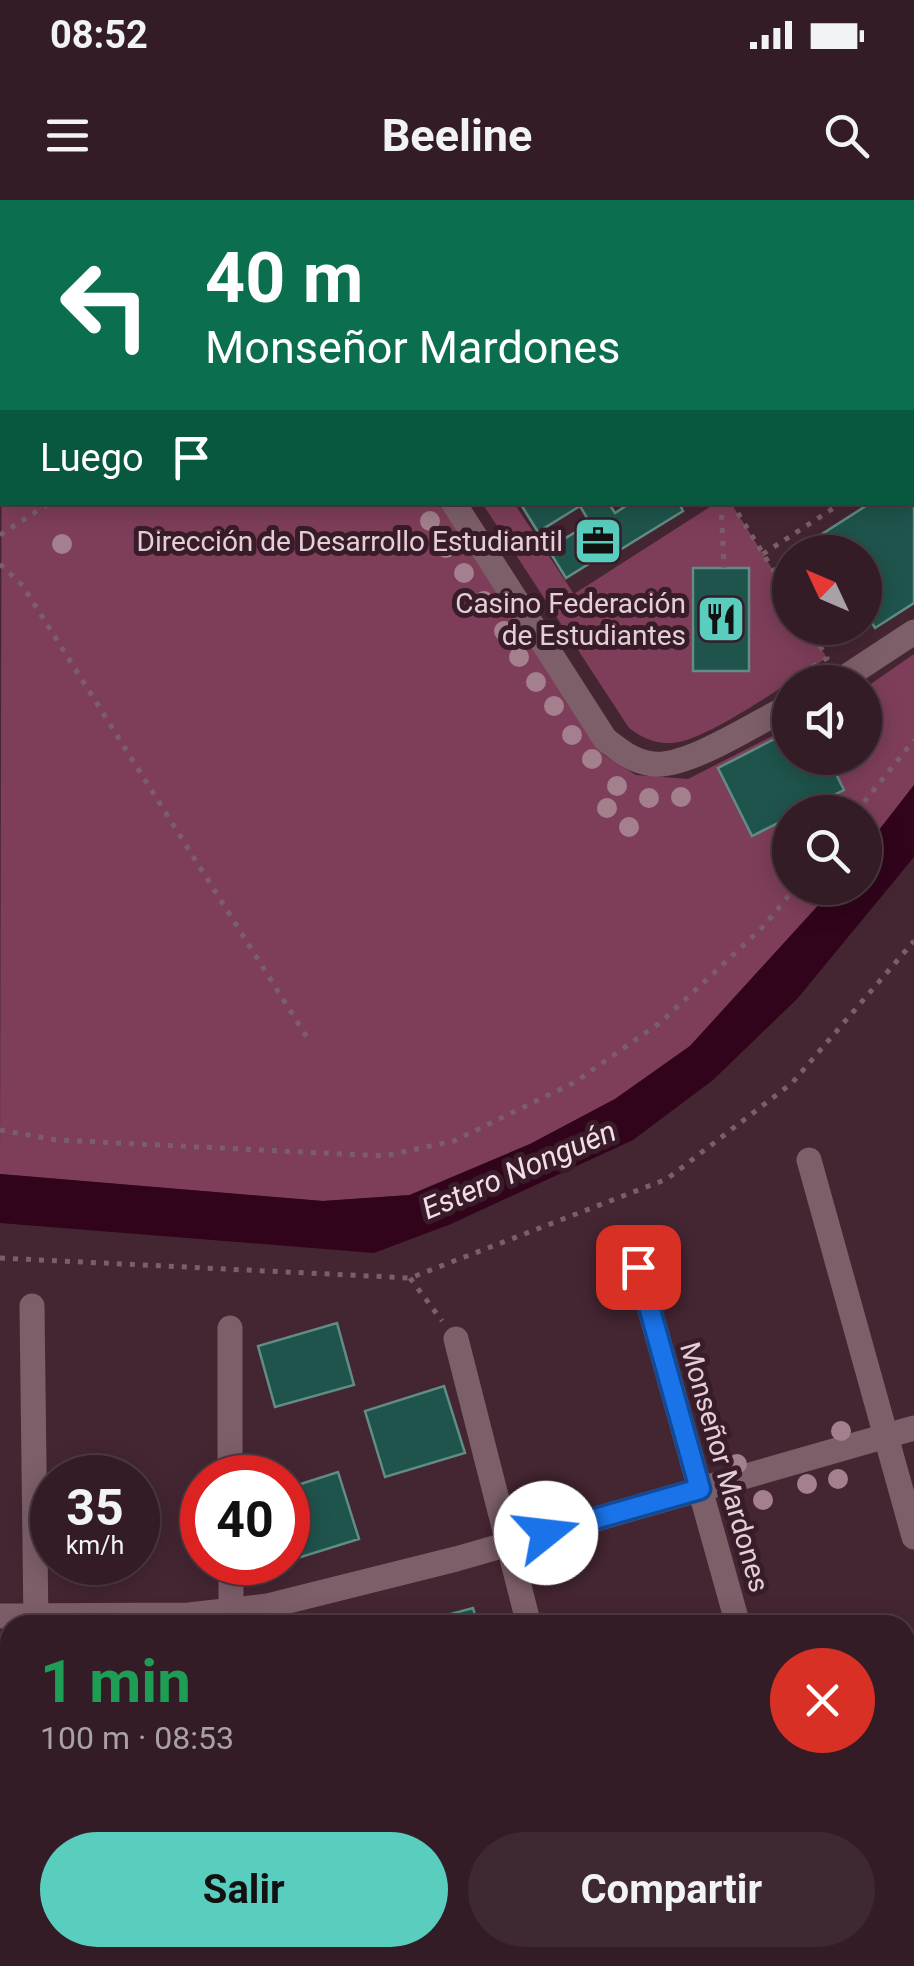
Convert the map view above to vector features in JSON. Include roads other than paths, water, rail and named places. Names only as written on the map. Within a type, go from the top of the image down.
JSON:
[{"type":"street","points":[[454,505],[605,739],[628,757],[656,765],[685,758],[772,704]]},
{"type":"street","points":[[864,665],[914,632]]},
{"type":"street","points":[[809,1160],[914,1537]]},
{"type":"street","name":"Monseñor Mardones","points":[[638,1267],[735,1615]]},
{"type":"street","points":[[32,1306],[36,1615]]},
{"type":"street","points":[[230,1328],[230,1455]]},
{"type":"street","points":[[456,1340],[500,1496],[526,1615]]},
{"type":"street","points":[[246,1615],[914,1428]]},
{"type":"street","points":[[230,1585],[231,1615]]},
{"type":"water","points":[[914,785],[914,857],[882,896],[882,826]]},
{"type":"water","name":"Estero Nonguén","points":[[819,905],[874,905],[797,999],[713,1080],[633,1140],[451,1224],[374,1253],[0,1223],[0,1174],[323,1201],[410,1195],[530,1144],[615,1099],[690,1046]]},
{"type":"place","name":"Dirección de Desarrollo Estudiantil","points":[[598,541]]},
{"type":"place","name":"Casino Federación de Estudiantes","points":[[721,619]]}]
